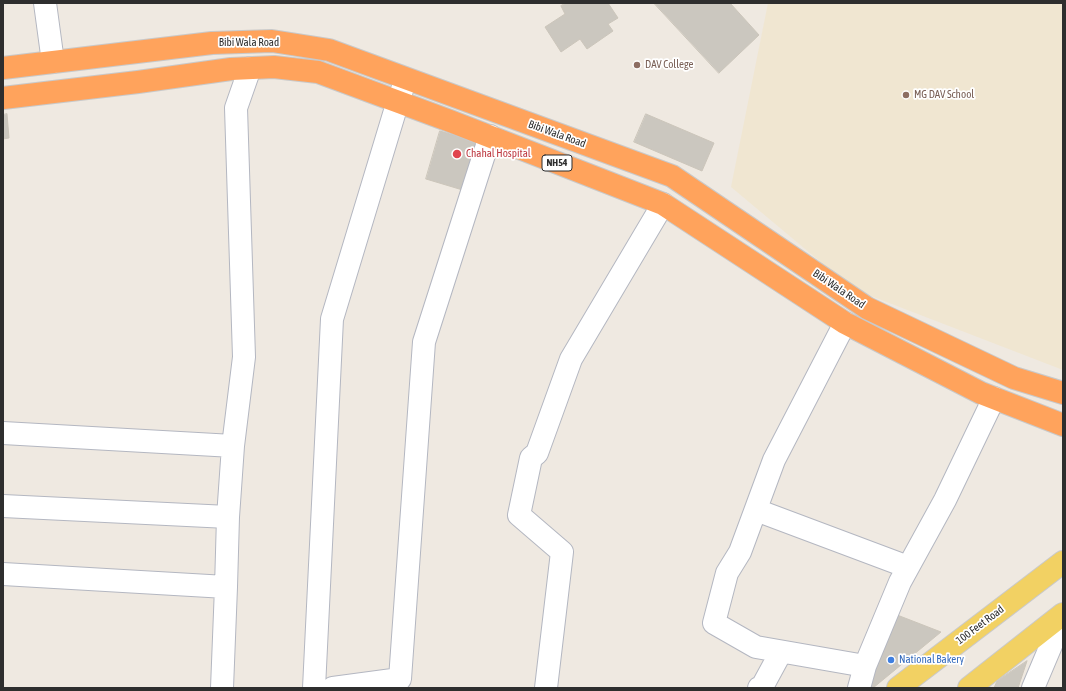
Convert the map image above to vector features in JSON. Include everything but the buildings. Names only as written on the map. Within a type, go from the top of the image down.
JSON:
[{"type":"highway","name":"Bibi Wala Road","points":[[3,68],[212,43],[272,41],[328,50],[672,176],[867,308],[1014,378],[1063,392]]},
{"type":"highway","name":"NH54","points":[[3,98],[146,81],[231,68],[274,67],[318,72],[490,136],[662,204],[845,323],[974,389],[1063,425]]},
{"type":"main road","name":"100 Feet Road","points":[[898,688],[1063,562]]},
{"type":"main road","points":[[969,688],[1063,616]]},
{"type":"street","points":[[45,3],[53,62]]},
{"type":"street","points":[[222,688],[228,517],[233,446],[244,357],[236,108],[250,68]]},
{"type":"street","points":[[314,688],[332,319],[406,79]]},
{"type":"street","points":[[333,688],[400,679],[424,342],[490,136]]},
{"type":"street","points":[[549,687],[562,552],[519,515],[531,458],[537,453],[570,358],[662,204]]},
{"type":"street","points":[[845,323],[774,460],[740,552],[728,573],[714,623],[756,647],[865,666]]},
{"type":"street","points":[[859,688],[865,666],[900,582],[945,500],[994,398]]},
{"type":"street","points":[[3,433],[233,446]]},
{"type":"street","points":[[3,506],[228,517]]},
{"type":"street","points":[[756,510],[908,567]]},
{"type":"street","points":[[3,574],[226,587]]},
{"type":"street","points":[[1033,688],[1063,616]]},
{"type":"street","points":[[760,688],[781,652]]},
{"type":"shaded area","name":"MG DAV School","points":[[768,3],[1063,3],[1063,370],[853,289],[731,187]]},
{"type":"place","name":"DAV College","points":[[637,65]]},
{"type":"place","name":"MG DAV School","points":[[906,95]]},
{"type":"place","name":"Chahal Hospital","points":[[457,154]]},
{"type":"place","name":"National Bakery","points":[[891,660]]}]
